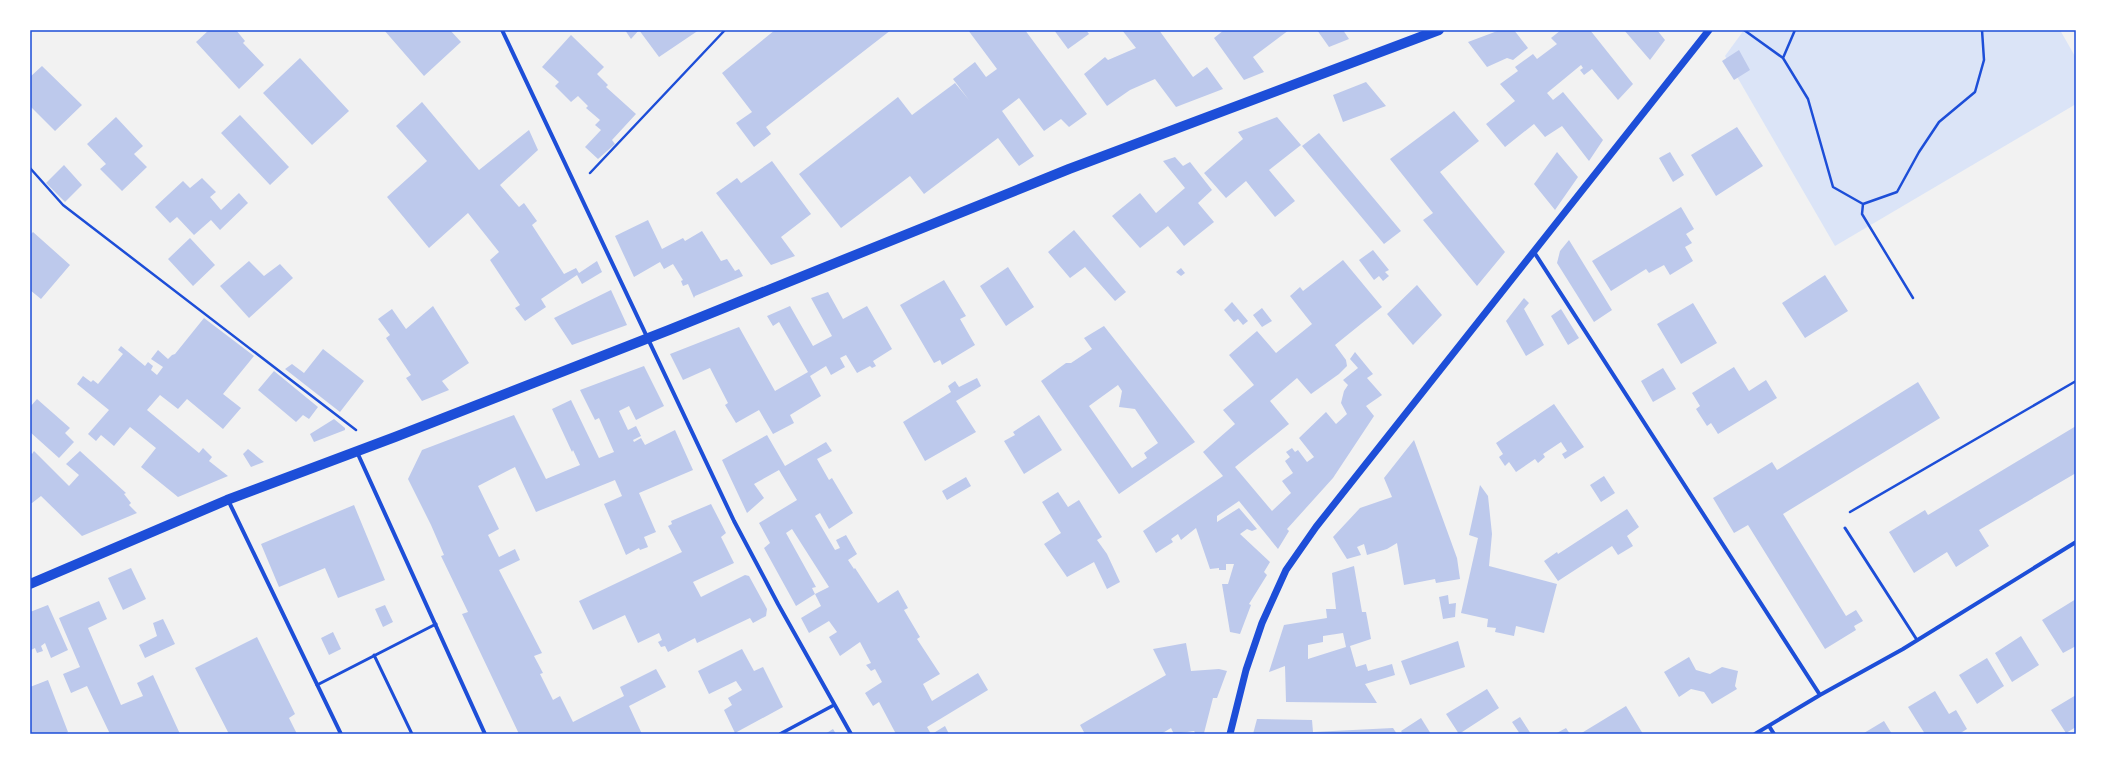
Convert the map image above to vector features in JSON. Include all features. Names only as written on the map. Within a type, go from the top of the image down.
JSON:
[{"type":"main road","points":[[30,584],[228,500],[361,450],[648,338],[1069,169],[1439,30]]},
{"type":"street","points":[[502,30],[734,521],[778,604],[851,734]]},
{"type":"street","points":[[1230,734],[1246,670],[1262,623],[1286,570],[1316,526],[1709,30]]},
{"type":"street","points":[[1534,252],[1820,695]]},
{"type":"street","points":[[361,450],[485,734]]},
{"type":"street","points":[[228,500],[341,734]]},
{"type":"street","points":[[1755,734],[1917,640],[2076,542]]},
{"type":"street","points":[[780,734],[834,705]]},
{"type":"street","points":[[1769,726],[1774,734]]},
{"type":"lane","points":[[1845,528],[1917,640]]},
{"type":"lane","points":[[317,685],[437,624]]},
{"type":"lane","points":[[374,655],[412,734]]},
{"type":"path","points":[[575,182],[592,172],[725,30]]},
{"type":"path","points":[[1744,30],[1783,58],[1808,100],[1833,187],[1863,204],[1897,192],[1919,152],[1939,122],[1975,92],[1984,60],[1982,30]]},
{"type":"path","points":[[1783,58],[1796,30]]},
{"type":"path","points":[[30,168],[63,205],[354,428],[361,450]]},
{"type":"path","points":[[1863,204],[1862,214],[1912,298]]},
{"type":"path","points":[[1845,528],[1840,518],[2076,381]]},
{"type":"shaded area","points":[[1744,30],[2060,30],[2076,58],[2076,104],[1835,246],[1725,56]]},
{"type":"building","points":[[209,30],[236,30],[245,41],[243,43],[264,65],[239,89],[196,42]]},
{"type":"building","points":[[384,30],[450,30],[461,42],[424,76]]},
{"type":"building","points":[[625,30],[639,30],[631,39]]},
{"type":"building","points":[[639,30],[699,30],[659,57]]},
{"type":"building","points":[[775,30],[891,30],[766,127],[771,134],[754,147],[736,123],[752,112],[722,73]]},
{"type":"building","points":[[968,30],[1025,30],[1087,114],[1069,127],[1061,119],[1044,131],[1019,98],[1002,111],[1034,156],[1019,166],[998,138],[924,194],[910,176],[841,228],[799,174],[898,97],[912,115],[955,83],[969,100],[953,79],[975,62],[986,77],[997,69]]},
{"type":"building","points":[[1054,30],[1086,30],[1089,34],[1068,49]]},
{"type":"building","points":[[1122,30],[1159,30],[1193,77],[1207,67],[1223,89],[1176,107],[1155,79],[1130,90],[1107,106],[1084,74],[1105,57],[1108,60],[1136,48]]},
{"type":"building","points":[[1224,30],[1289,30],[1253,57],[1264,72],[1244,80],[1214,38]]},
{"type":"building","points":[[1317,30],[1343,30],[1349,39],[1329,47]]},
{"type":"building","points":[[1500,30],[1514,30],[1528,48],[1513,60],[1507,58],[1487,67],[1468,42]]},
{"type":"building","points":[[1561,30],[1590,30],[1633,84],[1618,100],[1592,69],[1584,75],[1580,70],[1583,68],[1581,65],[1547,93],[1553,100],[1563,92],[1603,140],[1589,161],[1562,126],[1545,137],[1534,124],[1505,147],[1486,124],[1515,101],[1500,84],[1518,71],[1515,67],[1533,54],[1537,59],[1557,44],[1551,38]]},
{"type":"building","points":[[1624,30],[1657,30],[1665,40],[1650,60]]},
{"type":"building","points":[[571,35],[604,67],[597,74],[608,85],[606,87],[636,114],[612,140],[615,144],[598,159],[585,147],[601,130],[595,125],[600,120],[586,108],[588,106],[578,96],[571,102],[555,86],[559,82],[542,67]]},
{"type":"building","points":[[1739,50],[1750,70],[1734,80],[1722,61]]},
{"type":"building","points":[[300,58],[349,111],[312,145],[263,93]]},
{"type":"building","points":[[42,66],[82,105],[55,131],[30,106],[30,77]]},
{"type":"building","points":[[1366,82],[1386,106],[1343,122],[1333,95]]},
{"type":"building","points":[[422,102],[479,170],[529,130],[538,150],[500,185],[519,207],[524,203],[537,221],[532,225],[564,274],[576,268],[579,273],[597,261],[602,272],[582,284],[577,275],[541,299],[546,307],[525,321],[515,308],[520,305],[490,260],[499,252],[468,213],[429,248],[387,197],[427,161],[396,126]]},
{"type":"building","points":[[1454,111],[1479,141],[1440,172],[1505,252],[1477,286],[1423,220],[1433,213],[1390,159]]},
{"type":"building","points":[[240,115],[289,167],[270,185],[221,133]]},
{"type":"building","points":[[116,117],[143,146],[134,154],[147,167],[122,191],[100,169],[106,164],[87,144]]},
{"type":"building","points":[[1277,117],[1301,145],[1269,170],[1295,201],[1275,217],[1246,181],[1226,198],[1204,173],[1243,139],[1238,132]]},
{"type":"building","points":[[1737,127],[1763,166],[1716,196],[1691,155]]},
{"type":"building","points":[[1319,133],[1401,231],[1384,244],[1302,146]]},
{"type":"building","points":[[1557,152],[1578,177],[1555,210],[1534,184]]},
{"type":"building","points":[[1670,152],[1684,175],[1673,182],[1659,158]]},
{"type":"building","points":[[1175,157],[1183,166],[1190,162],[1212,190],[1198,203],[1214,222],[1184,246],[1168,226],[1140,248],[1112,216],[1140,193],[1156,213],[1185,188],[1163,161]]},
{"type":"building","points":[[772,161],[811,214],[781,237],[795,256],[771,265],[716,193],[737,178],[741,183]]},
{"type":"building","points":[[64,165],[82,185],[65,202],[46,183]]},
{"type":"building","points":[[202,178],[216,192],[210,197],[221,210],[239,193],[248,203],[220,230],[211,220],[194,235],[177,217],[170,223],[155,207],[183,181],[190,188]]},
{"type":"building","points":[[1681,207],[1694,229],[1686,234],[1692,243],[1685,247],[1693,261],[1670,275],[1664,265],[1649,273],[1646,269],[1611,291],[1592,261]]},
{"type":"building","points":[[648,220],[662,249],[683,238],[685,241],[702,231],[721,261],[727,259],[735,271],[739,269],[743,276],[695,296],[694,298],[688,284],[683,286],[681,281],[683,280],[673,264],[664,269],[660,262],[634,277],[615,236]]},
{"type":"building","points":[[1074,230],[1126,292],[1115,301],[1085,267],[1070,278],[1048,252]]},
{"type":"building","points":[[33,232],[70,265],[41,299],[30,290],[30,235]]},
{"type":"building","points":[[190,238],[215,265],[193,286],[168,259]]},
{"type":"building","points":[[1569,240],[1612,310],[1594,322],[1557,263],[1560,251]]},
{"type":"building","points":[[1373,250],[1389,270],[1385,272],[1389,276],[1383,281],[1379,276],[1374,280],[1359,260]]},
{"type":"building","points":[[1343,260],[1382,307],[1335,345],[1346,360],[1347,366],[1339,374],[1311,394],[1297,378],[1270,401],[1289,424],[1235,467],[1272,511],[1291,493],[1282,481],[1293,473],[1285,461],[1290,457],[1286,452],[1292,448],[1295,452],[1298,450],[1307,462],[1314,457],[1299,438],[1326,412],[1336,424],[1347,414],[1341,403],[1344,391],[1348,385],[1343,380],[1358,368],[1350,359],[1355,352],[1373,374],[1367,378],[1382,395],[1366,406],[1374,416],[1333,478],[1287,529],[1289,531],[1278,549],[1239,501],[1217,516],[1217,522],[1239,508],[1257,529],[1252,531],[1247,529],[1240,534],[1270,562],[1264,572],[1267,575],[1249,604],[1251,605],[1240,634],[1230,632],[1222,584],[1228,584],[1234,564],[1226,564],[1226,570],[1219,570],[1219,568],[1210,569],[1196,528],[1181,540],[1178,534],[1171,539],[1173,542],[1156,553],[1143,531],[1223,476],[1203,452],[1235,424],[1223,410],[1254,385],[1229,355],[1257,331],[1276,353],[1312,324],[1290,296],[1300,287],[1303,291]]},
{"type":"building","points":[[249,261],[264,276],[280,264],[293,278],[249,318],[220,286]]},
{"type":"building","points":[[1008,267],[1034,307],[1006,326],[980,286]]},
{"type":"building","points":[[1181,268],[1185,273],[1181,276],[1176,272]]},
{"type":"building","points":[[1825,275],[1848,311],[1805,338],[1782,303]]},
{"type":"building","points":[[944,280],[966,316],[960,319],[975,345],[942,365],[940,360],[934,363],[900,305]]},
{"type":"building","points":[[1417,285],[1442,315],[1413,345],[1387,314]]},
{"type":"building","points":[[611,290],[627,325],[572,345],[554,318]]},
{"type":"building","points":[[828,292],[843,319],[867,306],[892,349],[873,361],[876,366],[872,368],[870,366],[857,373],[846,355],[840,358],[845,367],[831,375],[826,366],[810,376],[821,396],[790,415],[794,423],[773,434],[759,410],[736,423],[725,405],[728,403],[710,368],[683,380],[670,354],[739,327],[775,391],[808,372],[779,322],[773,326],[767,316],[790,306],[813,346],[832,336],[811,298]]},
{"type":"building","points":[[1524,298],[1529,303],[1524,309],[1544,345],[1526,356],[1506,321]]},
{"type":"building","points":[[1232,302],[1248,321],[1243,325],[1238,319],[1234,322],[1224,310]]},
{"type":"building","points":[[1693,303],[1717,343],[1681,364],[1657,324]]},
{"type":"building","points":[[433,306],[469,363],[442,381],[449,390],[422,401],[406,378],[411,375],[386,338],[390,335],[378,319],[392,309],[406,329]]},
{"type":"building","points":[[1262,308],[1272,321],[1262,327],[1253,315]]},
{"type":"building","points":[[1561,309],[1579,338],[1568,345],[1551,316]]},
{"type":"building","points":[[204,318],[254,356],[223,394],[241,408],[223,429],[187,399],[178,409],[160,395],[147,410],[199,453],[203,448],[212,457],[209,461],[228,476],[178,497],[141,467],[156,448],[130,427],[114,446],[101,435],[96,441],[88,434],[109,410],[77,384],[83,376],[91,382],[93,380],[98,384],[123,354],[118,350],[121,346],[145,366],[148,362],[153,366],[151,370],[157,375],[163,367],[151,359],[158,350],[168,359],[175,354]]},
{"type":"building","points":[[1104,326],[1195,442],[1119,494],[1041,381],[1066,363],[1071,363],[1092,349],[1084,338]],"holes":[[[1118,385],[1122,391],[1119,407],[1135,409],[1158,443],[1144,453],[1147,458],[1132,468],[1089,406]]]},
{"type":"building","points":[[323,349],[364,381],[340,412],[285,369],[292,364],[304,373]]},
{"type":"building","points":[[644,366],[664,406],[636,420],[629,406],[619,411],[628,430],[636,426],[641,436],[633,440],[634,442],[641,438],[645,445],[675,430],[693,470],[639,493],[656,532],[644,537],[648,547],[640,550],[639,548],[626,555],[604,504],[622,496],[615,480],[536,512],[515,467],[478,486],[499,529],[488,535],[499,557],[515,549],[520,560],[499,570],[542,653],[534,656],[543,673],[540,674],[553,700],[560,696],[573,722],[624,696],[620,687],[656,669],[666,687],[629,706],[642,734],[519,734],[462,614],[468,612],[441,556],[444,555],[431,525],[408,479],[422,450],[514,415],[546,479],[580,465],[573,450],[572,452],[552,409],[571,400],[599,458],[614,452],[599,418],[595,420],[580,390]]},
{"type":"building","points":[[1734,367],[1749,391],[1766,380],[1777,398],[1718,434],[1711,423],[1707,426],[1696,409],[1700,406],[1692,393]]},
{"type":"building","points":[[1663,368],[1676,389],[1653,402],[1641,381]]},
{"type":"building","points":[[274,371],[318,407],[309,419],[303,415],[296,422],[258,390]]},
{"type":"building","points":[[977,378],[981,386],[956,401],[976,432],[925,461],[903,422],[951,392],[948,386],[955,381],[959,387]]},
{"type":"building","points":[[1918,382],[1940,418],[1783,514],[1846,616],[1856,610],[1863,621],[1854,626],[1856,630],[1825,649],[1748,525],[1734,533],[1713,498],[1772,462],[1777,470]]},
{"type":"building","points":[[37,399],[70,428],[65,433],[74,442],[59,458],[30,432],[30,407]]},
{"type":"building","points":[[1554,404],[1584,447],[1565,459],[1562,454],[1567,451],[1561,442],[1543,454],[1545,457],[1538,463],[1535,459],[1516,472],[1509,462],[1505,466],[1499,457],[1503,454],[1496,443]]},
{"type":"building","points":[[1039,415],[1062,450],[1024,474],[1004,441],[1015,435],[1013,432]]},
{"type":"building","points":[[334,419],[345,428],[345,430],[314,442],[310,434]]},
{"type":"building","points":[[2076,426],[2076,473],[1979,530],[1989,546],[1956,567],[1947,552],[1914,573],[1889,532],[1925,510],[1928,515]]},
{"type":"building","points":[[767,435],[785,466],[826,442],[832,451],[817,459],[829,480],[832,478],[853,513],[829,529],[820,513],[815,516],[835,550],[840,548],[836,540],[846,535],[857,554],[848,560],[878,603],[898,590],[908,608],[904,610],[920,637],[917,639],[940,674],[923,684],[932,701],[978,673],[988,690],[927,727],[931,734],[896,734],[879,702],[873,706],[865,693],[882,682],[875,669],[871,671],[866,665],[871,663],[860,642],[840,656],[829,637],[837,632],[829,621],[809,633],[801,618],[821,606],[815,594],[796,606],[764,548],[770,543],[759,523],[797,500],[779,470],[754,484],[764,498],[747,513],[722,460]],"holes":[[[792,529],[829,587],[815,594],[812,588],[816,587],[786,533]]]},
{"type":"building","points":[[1414,440],[1457,558],[1460,579],[1436,583],[1435,579],[1404,585],[1397,543],[1387,549],[1367,555],[1364,544],[1357,547],[1361,555],[1347,559],[1333,537],[1360,508],[1392,497],[1384,478]]},
{"type":"building","points":[[248,449],[264,462],[251,467],[243,454]]},
{"type":"building","points":[[34,451],[69,486],[79,475],[66,464],[80,451],[126,493],[124,494],[131,503],[129,505],[137,513],[82,536],[41,496],[30,503],[30,452],[32,454]]},
{"type":"building","points":[[1604,476],[1615,493],[1601,502],[1590,485]]},
{"type":"building","points":[[966,477],[971,486],[947,500],[942,491]]},
{"type":"building","points":[[1480,485],[1488,496],[1492,534],[1489,566],[1557,584],[1544,633],[1516,626],[1514,636],[1495,632],[1496,628],[1487,627],[1488,619],[1461,613],[1478,538],[1469,535]]},
{"type":"building","points":[[1058,492],[1068,507],[1079,500],[1102,537],[1097,540],[1107,554],[1120,582],[1107,589],[1094,562],[1067,577],[1044,544],[1061,533],[1042,502]]},
{"type":"building","points":[[711,504],[726,533],[721,537],[734,563],[693,582],[701,597],[745,575],[749,576],[767,609],[766,616],[753,623],[750,618],[697,643],[695,638],[668,652],[665,646],[661,647],[658,642],[662,640],[659,633],[638,643],[625,615],[593,630],[579,601],[682,552],[668,526],[672,524],[671,521]]},
{"type":"building","points":[[354,505],[385,580],[338,598],[325,568],[279,587],[261,544]]},
{"type":"building","points":[[1627,509],[1639,527],[1627,536],[1633,546],[1618,555],[1612,546],[1558,581],[1544,561],[1557,552],[1558,554]]},
{"type":"building","points":[[1354,566],[1362,612],[1366,612],[1371,639],[1350,646],[1356,667],[1366,664],[1368,671],[1392,664],[1395,675],[1365,684],[1377,703],[1286,702],[1285,666],[1269,672],[1284,625],[1327,618],[1326,609],[1336,609],[1332,573]],"holes":[[[1343,633],[1346,647],[1308,659],[1308,645],[1323,642],[1323,636]]]},
{"type":"building","points":[[131,568],[146,599],[123,610],[108,578]]},
{"type":"building","points":[[1448,595],[1449,604],[1456,603],[1455,617],[1443,619],[1439,597]]},
{"type":"building","points":[[2076,599],[2076,646],[2063,653],[2042,620]]},
{"type":"building","points":[[99,601],[107,619],[88,628],[121,705],[143,696],[137,683],[153,675],[180,734],[110,734],[87,686],[71,693],[63,674],[80,667],[59,618]]},
{"type":"building","points":[[48,605],[68,650],[51,658],[45,643],[41,646],[43,651],[37,653],[35,648],[31,650],[30,648],[30,612]]},
{"type":"building","points":[[385,605],[393,622],[383,627],[375,609]]},
{"type":"building","points":[[163,619],[175,644],[145,658],[139,645],[157,636],[153,623]]},
{"type":"building","points":[[333,632],[341,649],[329,655],[321,638]]},
{"type":"building","points":[[2021,636],[2039,665],[2012,682],[1995,653]]},
{"type":"building","points":[[257,637],[295,714],[289,718],[297,734],[229,734],[195,668]]},
{"type":"building","points":[[1458,641],[1465,667],[1410,685],[1401,661]]},
{"type":"building","points":[[1186,643],[1191,671],[1219,669],[1227,671],[1217,698],[1213,698],[1204,733],[1196,734],[1194,731],[1174,734],[1171,728],[1161,734],[1085,734],[1080,725],[1166,675],[1153,649]]},
{"type":"building","points":[[742,649],[754,671],[763,667],[783,707],[735,733],[724,710],[732,705],[728,698],[742,690],[736,681],[709,694],[698,671]]},
{"type":"building","points":[[1689,657],[1696,670],[1710,674],[1722,667],[1738,671],[1735,686],[1737,689],[1712,704],[1704,692],[1691,689],[1679,697],[1664,672]]},
{"type":"building","points":[[1987,658],[2004,686],[1977,704],[1959,675]]},
{"type":"building","points":[[48,680],[68,732],[63,734],[30,734],[30,687]]},
{"type":"building","points":[[1487,689],[1499,708],[1459,734],[1446,714]]},
{"type":"building","points":[[1935,691],[1949,714],[1956,710],[1967,729],[1959,734],[1925,734],[1908,707]]},
{"type":"building","points":[[2076,695],[2076,727],[2066,733],[2051,710]]},
{"type":"building","points":[[1626,706],[1643,734],[1580,734]]},
{"type":"building","points":[[1520,717],[1531,734],[1520,734],[1512,722]]},
{"type":"building","points":[[1421,718],[1431,734],[1403,734],[1401,731]]},
{"type":"building","points":[[1257,719],[1312,720],[1313,732],[1393,728],[1397,734],[1253,734]]},
{"type":"building","points":[[1884,721],[1892,734],[1864,733]]},
{"type":"building","points":[[945,726],[949,734],[932,734]]},
{"type":"building","points":[[1566,728],[1570,734],[1555,734]]},
{"type":"building","points":[[833,729],[836,734],[825,734]]}]
